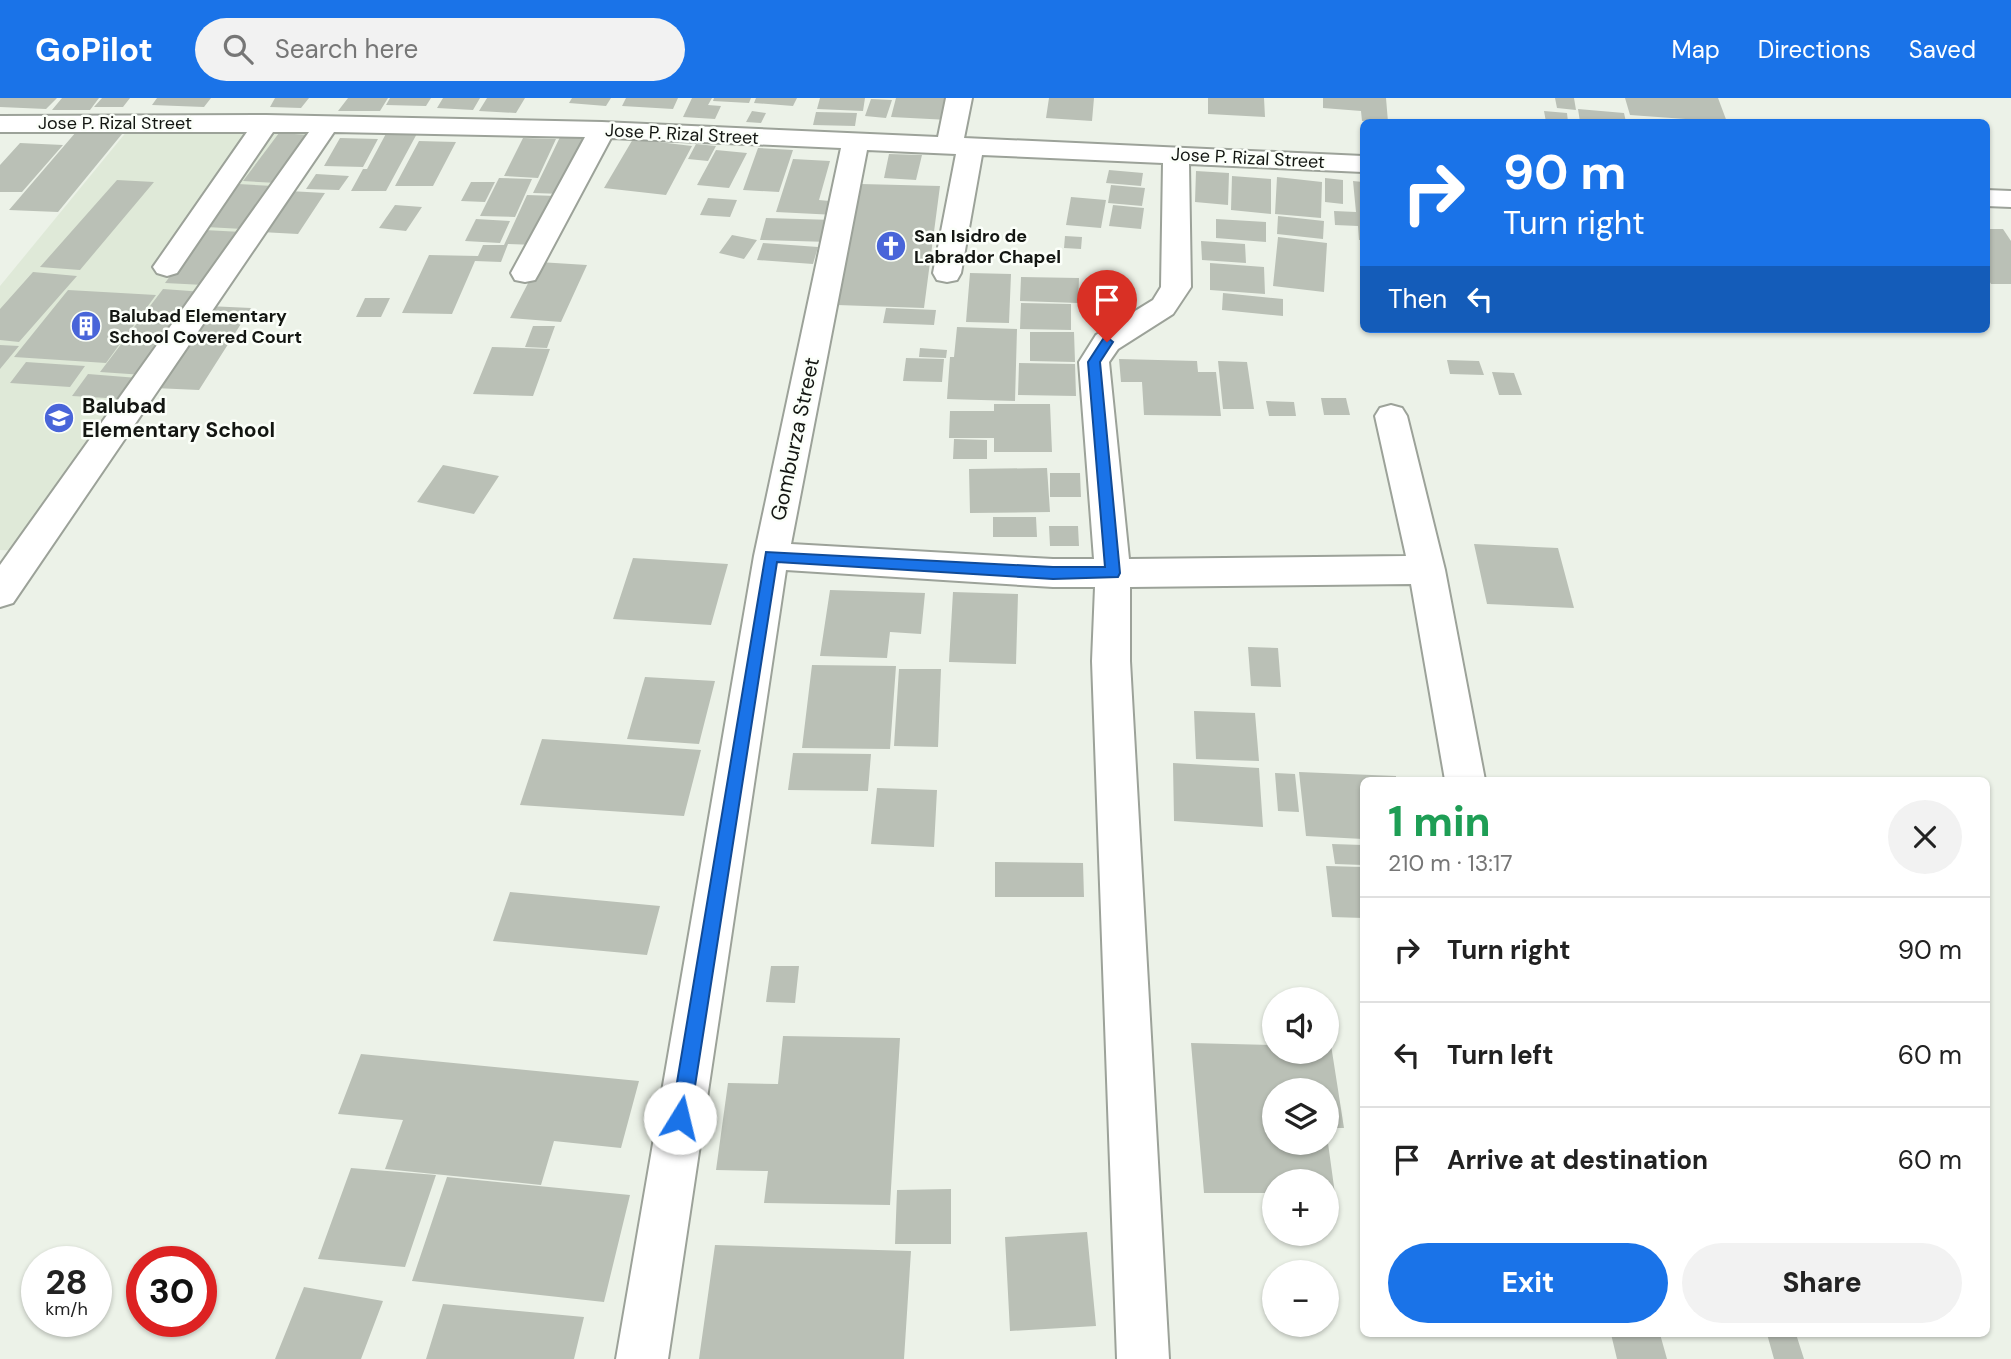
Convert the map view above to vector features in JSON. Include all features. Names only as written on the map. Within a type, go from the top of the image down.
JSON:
[{"type":"street","points":[[231,123],[247,98]]},
{"type":"street","points":[[947,273],[960,146],[959,98]]},
{"type":"street","points":[[0,593],[321,115]]},
{"type":"street","name":"Jose P. Rizal Street","points":[[0,124],[266,124],[321,115],[1360,164]]},
{"type":"street","points":[[167,267],[266,124]]},
{"type":"street","points":[[525,273],[603,130]]},
{"type":"street","name":"Gomburza Street","points":[[642,1359],[771,556],[855,142]]},
{"type":"street","points":[[1143,1359],[1111,674],[1113,573],[1094,362],[1107,342],[1163,307],[1177,287],[1176,155]]},
{"type":"street","points":[[1990,198],[2011,199]]},
{"type":"street","points":[[1391,416],[1427,570],[1464,777]]},
{"type":"street","points":[[771,556],[1053,573],[1427,570]]},
{"type":"shaded area","name":"Balubad Elementary School","points":[[132,125],[318,131],[25,551],[0,550],[0,286]]},
{"type":"building","points":[[0,98],[57,98],[46,109],[0,107]]},
{"type":"building","points":[[62,98],[99,98],[90,110],[52,110]]},
{"type":"building","points":[[102,98],[130,98],[123,107],[94,107]]},
{"type":"building","points":[[157,98],[211,98],[204,107],[152,105]]},
{"type":"building","points":[[275,98],[309,98],[301,108],[270,107]]},
{"type":"building","points":[[348,98],[388,98],[380,111],[338,111]]},
{"type":"building","points":[[390,98],[431,98],[426,106],[386,105]]},
{"type":"building","points":[[443,98],[480,98],[473,110],[437,108]]},
{"type":"building","points":[[487,98],[525,98],[516,113],[479,111]]},
{"type":"building","points":[[572,98],[611,98],[606,106],[569,103]]},
{"type":"building","points":[[626,98],[678,98],[673,109],[622,106]]},
{"type":"building","points":[[692,98],[712,98],[708,105],[721,106],[715,119],[683,117]]},
{"type":"building","points":[[714,98],[751,98],[749,103],[713,101]]},
{"type":"building","points":[[756,98],[797,98],[793,106],[754,103]]},
{"type":"building","points":[[820,98],[865,98],[863,111],[817,109]]},
{"type":"building","points":[[896,98],[953,98],[949,120],[891,117]]},
{"type":"building","points":[[1049,98],[1094,98],[1092,121],[1046,118]]},
{"type":"building","points":[[1208,98],[1264,98],[1265,117],[1208,114]]},
{"type":"building","points":[[1323,98],[1386,98],[1388,119],[1362,119],[1361,111],[1323,108]]},
{"type":"building","points":[[1555,98],[1574,98],[1576,110],[1557,108]]},
{"type":"building","points":[[1625,98],[1718,98],[1726,119],[1685,119],[1630,115]]},
{"type":"building","points":[[871,99],[892,100],[886,118],[865,116]]},
{"type":"building","points":[[1578,109],[1624,113],[1625,119],[1580,119]]},
{"type":"building","points":[[752,111],[766,113],[761,123],[746,122]]},
{"type":"building","points":[[1544,111],[1567,113],[1568,119],[1545,119]]},
{"type":"building","points":[[816,112],[857,113],[855,126],[813,125]]},
{"type":"building","points":[[389,128],[420,128],[386,191],[351,191],[363,169],[367,169]]},
{"type":"building","points":[[76,132],[122,134],[58,212],[9,210]]},
{"type":"building","points":[[279,133],[310,135],[277,183],[243,181]]},
{"type":"building","points":[[560,137],[589,138],[563,194],[533,193]]},
{"type":"building","points":[[340,138],[378,139],[363,167],[324,166]]},
{"type":"building","points":[[523,138],[556,139],[538,178],[504,176]]},
{"type":"building","points":[[633,139],[692,146],[666,195],[604,188]]},
{"type":"building","points":[[419,141],[456,142],[433,186],[395,186]]},
{"type":"building","points":[[20,143],[63,145],[22,192],[0,192],[0,165]]},
{"type":"building","points":[[696,144],[716,146],[708,161],[688,159]]},
{"type":"building","points":[[758,148],[793,150],[779,192],[743,190]]},
{"type":"building","points":[[716,150],[747,153],[729,188],[697,185]]},
{"type":"building","points":[[889,154],[922,155],[916,180],[884,178]]},
{"type":"building","points":[[793,159],[830,161],[819,200],[840,202],[836,215],[776,212]]},
{"type":"building","points":[[1109,170],[1143,173],[1141,186],[1106,183]]},
{"type":"building","points":[[1196,171],[1229,173],[1228,205],[1195,202]]},
{"type":"building","points":[[316,174],[349,176],[339,190],[306,189]]},
{"type":"building","points":[[1232,176],[1271,179],[1271,214],[1231,210]]},
{"type":"building","points":[[1277,177],[1322,182],[1321,218],[1275,214]]},
{"type":"building","points":[[499,178],[532,179],[515,217],[480,216]]},
{"type":"building","points":[[1325,178],[1343,180],[1343,204],[1325,202]]},
{"type":"building","points":[[117,180],[154,182],[80,270],[40,267]]},
{"type":"building","points":[[1353,181],[1360,182],[1360,240],[1358,226],[1335,225],[1334,211],[1356,212]]},
{"type":"building","points":[[471,182],[495,182],[485,202],[461,201]]},
{"type":"building","points":[[238,184],[273,186],[243,229],[206,227]]},
{"type":"building","name":"San Isidro de Labrador Chapel","points":[[861,184],[940,186],[924,308],[837,305]]},
{"type":"building","points":[[1111,185],[1145,188],[1142,206],[1108,203]]},
{"type":"building","points":[[289,191],[325,193],[298,234],[261,232]]},
{"type":"building","points":[[527,195],[557,196],[536,245],[508,244],[501,262],[475,261],[452,314],[402,313],[429,255],[478,256],[483,245],[504,245]]},
{"type":"building","points":[[1071,197],[1106,200],[1101,228],[1066,225]]},
{"type":"building","points":[[708,198],[737,200],[730,217],[700,215]]},
{"type":"building","points":[[395,205],[422,207],[406,231],[379,228]]},
{"type":"building","points":[[1113,205],[1144,208],[1141,229],[1109,226]]},
{"type":"building","points":[[1278,216],[1324,221],[1323,239],[1277,234]]},
{"type":"building","points":[[766,218],[834,220],[829,242],[760,240]]},
{"type":"building","points":[[476,219],[510,221],[500,243],[465,241]]},
{"type":"building","points":[[1216,219],[1266,222],[1266,242],[1216,238]]},
{"type":"building","points":[[1990,229],[2003,229],[2011,241],[2011,284],[1991,284]]},
{"type":"building","points":[[204,230],[242,232],[204,285],[165,283]]},
{"type":"building","points":[[732,235],[757,240],[744,259],[719,253]]},
{"type":"building","points":[[1065,236],[1082,237],[1081,249],[1064,248]]},
{"type":"building","points":[[1278,237],[1327,243],[1324,292],[1273,286]]},
{"type":"building","points":[[1201,241],[1245,244],[1246,263],[1202,260]]},
{"type":"building","points":[[763,243],[818,247],[813,264],[757,260]]},
{"type":"building","points":[[539,262],[587,265],[561,322],[510,318]]},
{"type":"building","points":[[1210,263],[1264,267],[1265,294],[1210,290]]},
{"type":"building","points":[[33,272],[77,276],[19,342],[0,340],[0,309]]},
{"type":"building","points":[[970,273],[1011,274],[1009,323],[966,322]]},
{"type":"building","points":[[1021,277],[1079,278],[1078,303],[1020,301]]},
{"type":"building","points":[[163,289],[204,292],[144,375],[100,372]]},
{"type":"building","name":"Balubad Elementary School Covered Court","points":[[68,290],[156,295],[106,363],[14,357]]},
{"type":"building","points":[[1223,293],[1283,299],[1283,316],[1222,310]]},
{"type":"building","points":[[365,298],[390,298],[381,317],[356,317]]},
{"type":"building","points":[[1021,303],[1071,304],[1071,330],[1020,329]]},
{"type":"building","points":[[208,306],[251,308],[199,390],[154,388]]},
{"type":"building","points":[[886,308],[936,310],[934,325],[883,323]]},
{"type":"building","points":[[533,326],[555,326],[547,348],[525,347]]},
{"type":"building","points":[[957,327],[1017,329],[1015,401],[947,399],[950,357],[954,357]]},
{"type":"building","points":[[1030,332],[1074,332],[1075,362],[1030,361]]},
{"type":"building","points":[[0,345],[19,346],[0,369]]},
{"type":"building","points":[[492,347],[550,349],[533,396],[473,394]]},
{"type":"building","points":[[920,348],[947,350],[946,358],[919,357]]},
{"type":"building","points":[[906,358],[944,359],[942,382],[903,381]]},
{"type":"building","points":[[1119,359],[1197,361],[1198,372],[1216,372],[1221,416],[1144,415],[1142,382],[1121,382]]},
{"type":"building","points":[[1447,360],[1479,361],[1484,375],[1450,374]]},
{"type":"building","points":[[1218,361],[1247,362],[1254,409],[1223,409]]},
{"type":"building","points":[[26,362],[85,366],[70,387],[10,383]]},
{"type":"building","points":[[1019,363],[1075,364],[1076,396],[1018,395]]},
{"type":"building","points":[[1492,372],[1514,373],[1522,395],[1499,395]]},
{"type":"building","points":[[88,374],[138,378],[123,399],[72,396]]},
{"type":"building","points":[[1321,398],[1346,398],[1350,415],[1324,415]]},
{"type":"building","points":[[1266,401],[1294,402],[1296,416],[1269,416]]},
{"type":"building","points":[[994,404],[1050,404],[1052,452],[994,452],[994,438],[949,438],[950,411],[994,411]]},
{"type":"building","points":[[954,439],[987,440],[987,459],[953,459]]},
{"type":"building","points":[[443,465],[499,476],[474,514],[417,502]]},
{"type":"building","points":[[1047,468],[1050,512],[970,513],[969,469]]},
{"type":"building","points":[[1050,473],[1080,473],[1081,497],[1050,497]]},
{"type":"building","points":[[993,517],[1036,517],[1037,537],[993,537]]},
{"type":"building","points":[[1049,526],[1078,526],[1079,546],[1050,546]]},
{"type":"building","points":[[1474,544],[1558,548],[1574,608],[1487,604]]},
{"type":"building","points":[[633,558],[728,564],[711,625],[613,619]]},
{"type":"building","points":[[830,590],[925,593],[921,634],[890,632],[887,658],[820,656]]},
{"type":"building","points":[[953,592],[1018,594],[1016,664],[949,662]]},
{"type":"building","points":[[1248,647],[1278,648],[1281,687],[1251,686]]},
{"type":"building","points":[[812,665],[896,666],[890,749],[802,748]]},
{"type":"building","points":[[899,669],[941,669],[938,747],[894,746]]},
{"type":"building","points":[[645,677],[715,681],[699,744],[627,739]]},
{"type":"building","points":[[1194,711],[1255,713],[1259,761],[1196,759]]},
{"type":"building","points":[[542,739],[701,750],[684,816],[520,805]]},
{"type":"building","points":[[793,753],[871,754],[868,791],[788,790]]},
{"type":"building","points":[[1173,763],[1259,768],[1263,827],[1174,821]]},
{"type":"building","points":[[1299,772],[1396,776],[1360,777],[1360,839],[1306,836]]},
{"type":"building","points":[[1275,773],[1295,774],[1299,812],[1278,811]]},
{"type":"building","points":[[877,788],[937,790],[934,847],[871,844]]},
{"type":"building","points":[[1332,844],[1360,845],[1360,865],[1335,864]]},
{"type":"building","points":[[995,862],[1083,863],[1084,897],[995,897]]},
{"type":"building","points":[[1326,866],[1360,867],[1360,918],[1332,917]]},
{"type":"building","points":[[510,892],[660,906],[647,955],[493,941]]},
{"type":"building","points":[[771,966],[799,966],[795,1003],[766,1002]]},
{"type":"building","points":[[783,1036],[900,1038],[890,1205],[764,1203],[768,1171],[716,1170],[728,1083],[778,1084]]},
{"type":"building","points":[[1191,1043],[1262,1045],[1262,1064],[1334,1064],[1336,1078],[1262,1078],[1262,1155],[1330,1155],[1332,1169],[1262,1169],[1262,1193],[1204,1193]]},
{"type":"building","points":[[361,1054],[639,1081],[621,1148],[554,1141],[541,1185],[385,1169],[403,1120],[338,1114]]},
{"type":"building","points":[[1339,1096],[1344,1128],[1339,1128]]},
{"type":"building","points":[[351,1168],[436,1175],[405,1267],[318,1259]]},
{"type":"building","points":[[447,1177],[630,1195],[604,1302],[412,1281]]},
{"type":"building","points":[[951,1189],[951,1244],[895,1244],[897,1190]]},
{"type":"building","points":[[1087,1232],[1096,1326],[1010,1331],[1005,1237]]},
{"type":"building","points":[[715,1245],[911,1251],[904,1359],[699,1359]]},
{"type":"building","points":[[304,1287],[383,1301],[361,1359],[275,1359]]},
{"type":"building","points":[[443,1304],[584,1317],[574,1359],[426,1359]]},
{"type":"building","points":[[1612,1337],[1661,1337],[1667,1359],[1617,1359]]},
{"type":"building","points":[[1768,1337],[1797,1337],[1804,1359],[1774,1359]]},
{"type":"place","name":"San Isidro de Labrador Chapel","points":[[891,246]]},
{"type":"place","name":"Balubad Elementary School Covered Court","points":[[86,326]]},
{"type":"place","name":"Balubad Elementary School","points":[[59,418]]},
{"type":"route","points":[[680,1118],[771,556],[1053,573],[1113,573],[1094,362],[1107,342]]}]
